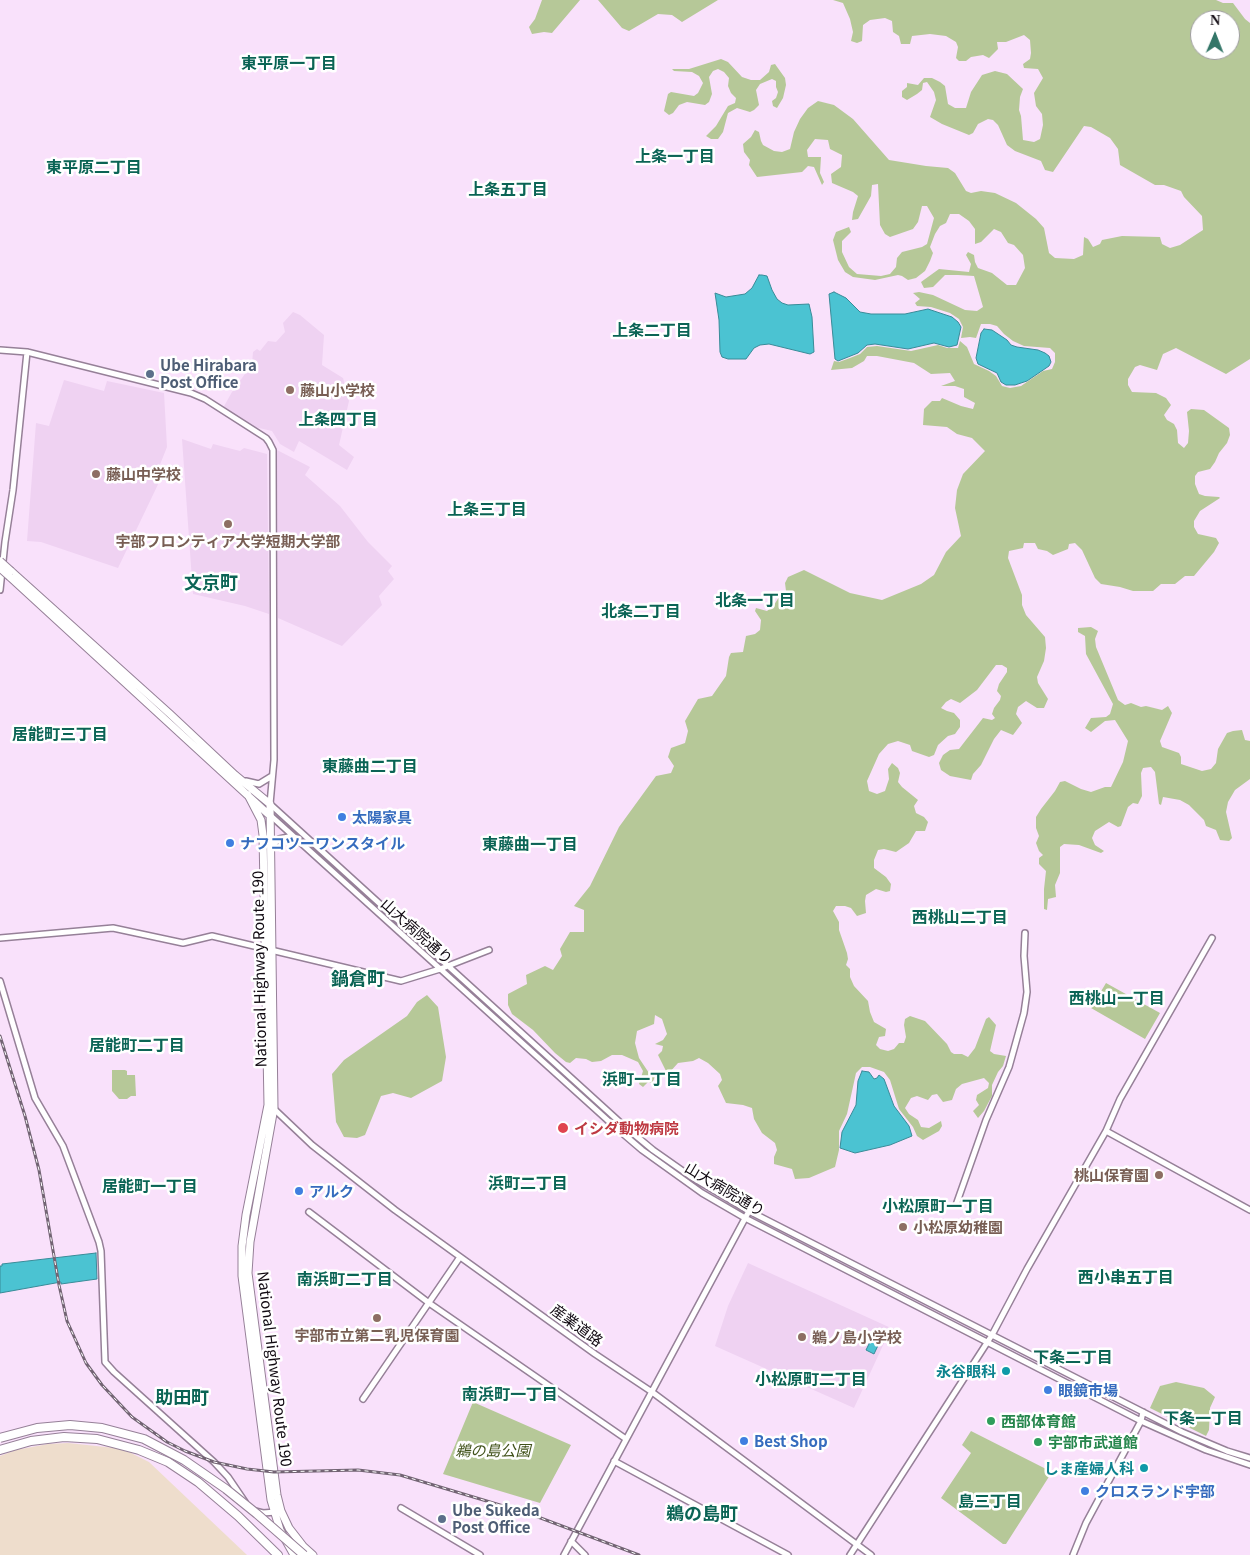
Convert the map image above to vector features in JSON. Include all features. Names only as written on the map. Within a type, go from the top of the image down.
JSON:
[{"type":"highway","points":[[0,561],[10,574],[269,815]]},
{"type":"highway","points":[[0,568],[10,574],[170,714],[234,776],[270,804],[269,815]]},
{"type":"highway","points":[[248,795],[262,827],[265,893]]},
{"type":"highway","name":"National Highway Route 190","points":[[269,815],[271,846],[271,1107],[246,1215],[242,1246],[242,1276],[267,1471],[285,1540],[294,1555]]},
{"type":"highway","name":"National Highway Route 190","points":[[269,815],[265,893],[270,950]]},
{"type":"highway","points":[[0,1438],[37,1428],[70,1425],[102,1428],[144,1439],[184,1460],[226,1489],[304,1555]]},
{"type":"highway","points":[[0,1450],[31,1441],[64,1437],[97,1439],[139,1450],[177,1468],[198,1482],[238,1516],[278,1555]]},
{"type":"highway","name":"National Highway Route 190","points":[[278,1512],[296,1538],[312,1555]]},
{"type":"street","points":[[0,350],[27,352],[191,393],[205,399],[260,435],[272,446],[274,760],[270,804]]},
{"type":"street","points":[[0,590],[13,490],[27,352]]},
{"type":"street","points":[[234,776],[254,784],[264,782],[272,776]]},
{"type":"street","name":"山大病院通り","points":[[270,804],[623,1125],[653,1150],[690,1176],[749,1211],[1143,1412],[1205,1442],[1250,1458]]},
{"type":"street","name":"山大病院通り","points":[[269,815],[642,1150],[702,1193],[745,1218],[1141,1421],[1206,1450],[1250,1465]]},
{"type":"street","points":[[271,846],[279,839],[293,836]]},
{"type":"street","points":[[0,938],[113,928],[183,943],[212,936],[397,980],[408,980],[489,950]]},
{"type":"street","points":[[956,1205],[986,1120],[1009,1067],[1024,1013],[1027,992],[1024,956],[1025,933]]},
{"type":"street","points":[[850,1555],[988,1342],[1027,1269],[1106,1131],[1120,1099],[1212,938]]},
{"type":"street","points":[[0,981],[35,1098],[63,1146],[99,1242],[101,1251],[105,1362],[214,1462],[228,1477],[252,1510],[278,1512]]},
{"type":"street","name":"産業道路","points":[[271,1107],[326,1156],[389,1205],[595,1354],[652,1392],[871,1555]]},
{"type":"street","points":[[1106,1131],[1250,1210]]},
{"type":"street","points":[[564,1555],[749,1211]]},
{"type":"street","points":[[309,1212],[429,1303],[626,1439]]},
{"type":"street","points":[[363,1400],[460,1257]]},
{"type":"street","points":[[1074,1555],[1086,1523],[1141,1421],[1143,1412]]},
{"type":"street","points":[[614,1461],[788,1555]]},
{"type":"street","points":[[401,1508],[480,1555]]},
{"type":"street","points":[[571,1541],[585,1555]]},
{"type":"shaded area","name":"藤山小学校","points":[[293,312],[300,315],[324,335],[322,365],[343,378],[349,401],[339,445],[354,457],[347,470],[299,441],[294,452],[280,444],[272,431],[250,426],[223,408],[252,364],[253,352],[257,349],[260,351],[268,341],[276,342],[285,332],[283,323]]},
{"type":"shaded area","name":"藤山中学校","points":[[64,380],[104,391],[107,381],[164,393],[167,447],[157,472],[162,476],[118,568],[41,542],[27,541],[36,423],[49,426]]},
{"type":"shaded area","name":"宇部フロンティア大学短期大学部","points":[[182,439],[211,449],[213,444],[240,451],[244,448],[267,454],[269,614],[245,606],[193,594]]},
{"type":"shaded area","points":[[277,450],[310,467],[305,475],[340,506],[368,542],[392,566],[388,571],[394,579],[379,596],[382,605],[342,646],[278,618]]},
{"type":"shaded area","name":"鵜ノ島小学校","points":[[748,1263],[891,1328],[854,1408],[715,1346],[728,1306]]},
{"type":"shaded area","points":[[68,1443],[115,1448],[149,1462],[247,1555],[0,1555],[0,1456],[16,1450],[48,1444]]},
{"type":"green space","points":[[542,0],[580,0],[552,33],[532,34],[529,27],[535,19]]},
{"type":"green space","points":[[598,0],[718,0],[682,22],[672,15],[658,14],[629,31],[622,28]]},
{"type":"green space","points":[[833,0],[1216,0],[1223,3],[1233,3],[1238,10],[1190,10],[1190,60],[1240,60],[1240,12],[1250,23],[1250,359],[1226,374],[1176,348],[1163,354],[1157,370],[1140,365],[1135,367],[1128,379],[1128,385],[1132,392],[1156,393],[1166,398],[1171,405],[1164,415],[1167,420],[1174,424],[1177,430],[1178,443],[1184,448],[1188,443],[1189,431],[1187,412],[1191,409],[1204,410],[1229,428],[1230,435],[1227,443],[1215,462],[1210,469],[1198,472],[1195,476],[1195,484],[1199,494],[1220,498],[1200,511],[1194,521],[1194,527],[1198,534],[1216,538],[1219,543],[1194,576],[1185,576],[1175,584],[1161,584],[1153,591],[1133,591],[1101,584],[1095,578],[1082,550],[1075,543],[1069,544],[1068,549],[1053,555],[1038,549],[1035,543],[1024,543],[1023,548],[1009,551],[1008,558],[1022,595],[1022,605],[1026,615],[1045,637],[1044,661],[1037,677],[1038,683],[1048,699],[1044,708],[1037,708],[1026,701],[1018,707],[1016,714],[1022,723],[1013,735],[1001,730],[971,780],[950,776],[941,770],[939,763],[943,755],[950,750],[959,749],[983,718],[992,720],[995,718],[992,714],[1001,696],[997,691],[1007,672],[1007,668],[1002,665],[996,665],[977,690],[960,703],[951,699],[941,708],[954,713],[960,720],[960,727],[955,734],[948,736],[938,745],[934,755],[929,757],[912,751],[910,745],[898,741],[888,744],[879,754],[867,781],[869,791],[877,794],[885,791],[889,779],[888,769],[892,763],[898,768],[900,773],[898,782],[918,800],[914,806],[916,813],[924,817],[928,822],[925,831],[916,831],[909,843],[896,852],[884,849],[878,850],[874,860],[874,868],[886,877],[891,884],[890,891],[886,892],[876,889],[866,895],[866,913],[857,916],[851,908],[845,906],[836,906],[833,911],[839,922],[839,930],[848,959],[846,965],[850,969],[850,977],[854,986],[868,1001],[874,1022],[886,1029],[885,1036],[879,1037],[876,1045],[880,1049],[888,1051],[894,1049],[899,1043],[904,1043],[906,1037],[905,1019],[910,1016],[925,1021],[947,1044],[951,1052],[968,1057],[975,1048],[986,1019],[989,1017],[996,1025],[990,1051],[994,1054],[1006,1056],[1003,1066],[992,1085],[992,1096],[978,1118],[973,1111],[979,1105],[976,1100],[977,1095],[988,1088],[989,1083],[984,1078],[962,1084],[956,1089],[952,1100],[943,1102],[937,1094],[932,1095],[928,1100],[917,1096],[911,1098],[905,1108],[909,1114],[918,1120],[921,1127],[929,1128],[941,1121],[942,1126],[939,1131],[923,1140],[917,1136],[913,1127],[899,1109],[890,1080],[884,1072],[870,1067],[862,1067],[856,1073],[847,1114],[839,1131],[839,1150],[835,1167],[809,1178],[795,1179],[792,1169],[774,1164],[777,1150],[775,1143],[762,1133],[754,1119],[752,1108],[726,1103],[718,1086],[722,1080],[720,1074],[708,1063],[699,1058],[693,1061],[678,1063],[669,1073],[666,1071],[658,1055],[662,1051],[663,1046],[655,1044],[663,1040],[667,1034],[662,1019],[655,1015],[654,1024],[637,1031],[635,1043],[639,1058],[649,1073],[655,1077],[652,1083],[648,1082],[643,1087],[639,1084],[643,1071],[638,1062],[622,1055],[612,1055],[601,1061],[592,1062],[576,1058],[570,1063],[566,1062],[533,1030],[512,1014],[508,1005],[508,994],[527,984],[526,975],[545,966],[553,970],[562,956],[560,949],[570,932],[584,932],[584,910],[574,906],[590,886],[619,827],[656,776],[671,773],[674,766],[668,757],[671,748],[685,743],[688,731],[685,721],[698,699],[712,696],[726,676],[731,653],[743,652],[746,636],[755,634],[760,630],[761,620],[755,611],[756,608],[767,611],[786,591],[785,583],[788,577],[804,570],[850,593],[882,600],[921,584],[934,575],[946,552],[961,536],[955,508],[957,490],[963,474],[985,451],[972,438],[957,434],[947,427],[923,425],[924,409],[932,401],[940,401],[942,398],[973,409],[975,403],[964,397],[964,389],[955,386],[941,386],[955,381],[950,373],[931,374],[914,363],[877,356],[867,356],[864,361],[852,368],[831,370],[834,361],[839,362],[860,354],[867,347],[877,346],[911,351],[938,345],[947,348],[958,348],[960,341],[967,347],[974,364],[996,376],[1002,386],[1010,388],[1021,386],[1043,371],[1052,369],[1055,362],[1055,353],[1050,348],[1024,346],[1013,341],[997,326],[990,324],[981,324],[976,338],[961,338],[963,327],[959,319],[950,313],[931,307],[917,306],[915,303],[920,299],[913,293],[919,292],[933,295],[965,310],[977,311],[983,307],[974,276],[945,275],[933,287],[924,288],[921,282],[939,269],[969,272],[971,264],[966,255],[968,252],[974,255],[978,268],[992,273],[1007,285],[1016,285],[1025,268],[1023,255],[1014,245],[1008,243],[1001,232],[994,229],[981,242],[975,244],[975,229],[969,221],[959,214],[950,214],[946,223],[940,226],[935,234],[930,247],[933,253],[925,271],[916,278],[908,280],[898,275],[875,280],[853,277],[845,272],[838,260],[833,240],[836,232],[849,227],[851,232],[842,241],[842,252],[849,267],[857,274],[881,276],[890,274],[896,267],[897,258],[902,252],[927,244],[934,218],[927,206],[922,206],[918,222],[913,229],[890,237],[885,234],[880,225],[878,184],[872,185],[871,196],[858,219],[852,220],[858,196],[832,183],[831,174],[841,167],[842,155],[830,149],[828,140],[815,139],[807,150],[808,157],[821,157],[820,173],[824,182],[822,185],[814,167],[808,166],[802,172],[757,177],[749,165],[750,160],[744,152],[743,144],[751,137],[755,130],[759,132],[763,145],[774,151],[782,152],[790,149],[794,132],[800,119],[808,108],[818,101],[834,105],[853,119],[889,160],[948,168],[955,173],[966,191],[971,193],[981,191],[995,193],[1016,203],[1044,228],[1049,253],[1055,258],[1074,259],[1083,255],[1084,237],[1088,239],[1093,247],[1100,244],[1102,240],[1122,236],[1160,237],[1162,244],[1170,248],[1180,245],[1203,230],[1202,216],[1184,197],[1181,191],[1164,185],[1155,185],[1120,165],[1118,149],[1110,138],[1091,127],[1084,126],[1053,172],[1045,170],[1041,161],[1015,151],[1007,145],[998,125],[993,120],[988,119],[978,124],[973,133],[969,135],[930,117],[936,100],[934,92],[927,82],[923,83],[922,90],[907,100],[902,97],[902,91],[907,87],[907,83],[918,85],[924,78],[932,78],[945,86],[948,104],[955,108],[966,108],[971,92],[982,75],[995,71],[1007,74],[1023,89],[1019,110],[1023,140],[1034,142],[1040,139],[1043,125],[1042,114],[1036,106],[1034,93],[1043,78],[1038,69],[1024,68],[1023,64],[1030,59],[1031,53],[1030,40],[1024,35],[1006,42],[997,42],[998,49],[989,58],[983,55],[971,57],[966,61],[959,61],[956,58],[958,47],[956,42],[946,36],[930,34],[912,36],[910,44],[901,44],[899,36],[893,32],[892,21],[885,18],[870,20],[863,25],[862,41],[857,43],[851,41],[853,32],[843,3]]},
{"type":"green space","points":[[721,59],[728,62],[742,77],[751,80],[760,80],[769,72],[771,65],[775,64],[785,78],[786,85],[783,98],[777,108],[773,106],[772,101],[776,98],[778,92],[776,81],[772,79],[760,84],[756,90],[759,105],[750,112],[737,108],[728,113],[723,132],[718,139],[711,139],[706,136],[716,126],[728,106],[735,103],[736,98],[731,93],[728,86],[729,78],[724,72],[718,69],[713,71],[709,77],[712,94],[709,102],[705,105],[687,102],[679,105],[669,115],[664,111],[668,94],[671,92],[694,96],[698,93],[703,83],[699,76],[692,72],[674,71],[672,69],[689,69]]},
{"type":"green space","points":[[1091,627],[1098,631],[1095,639],[1096,647],[1118,700],[1125,705],[1131,703],[1141,707],[1146,706],[1162,710],[1168,706],[1172,713],[1160,741],[1162,747],[1179,753],[1181,764],[1202,771],[1211,769],[1216,763],[1218,749],[1227,733],[1242,730],[1245,740],[1250,741],[1250,779],[1235,790],[1228,802],[1226,812],[1232,838],[1229,841],[1220,840],[1216,830],[1206,826],[1204,820],[1189,805],[1180,800],[1163,797],[1161,805],[1159,804],[1155,772],[1151,767],[1143,768],[1141,773],[1142,796],[1138,804],[1133,803],[1128,807],[1121,826],[1118,827],[1109,822],[1095,831],[1092,838],[1095,845],[1104,851],[1101,853],[1079,845],[1064,844],[1060,847],[1060,873],[1055,885],[1056,897],[1048,899],[1047,910],[1044,909],[1046,871],[1039,864],[1039,858],[1043,855],[1036,843],[1039,836],[1036,828],[1036,817],[1060,782],[1065,781],[1091,792],[1111,787],[1123,762],[1128,741],[1115,720],[1105,721],[1091,732],[1085,728],[1091,718],[1106,717],[1110,714],[1113,704],[1086,654],[1085,636],[1078,632],[1078,628]]},
{"type":"green space","points":[[1106,983],[1160,1013],[1145,1039],[1091,1008]]},
{"type":"green space","points":[[427,995],[438,1007],[446,1057],[442,1081],[411,1098],[393,1093],[381,1096],[365,1135],[357,1138],[344,1137],[336,1122],[332,1074],[344,1060],[407,1016],[417,1002]]},
{"type":"green space","points":[[112,1070],[125,1070],[127,1075],[135,1075],[136,1096],[119,1099],[112,1091]]},
{"type":"green space","points":[[1176,1382],[1204,1388],[1215,1397],[1210,1408],[1209,1430],[1206,1436],[1150,1408],[1160,1386]]},
{"type":"green space","name":"鵜の島公園","points":[[473,1402],[571,1445],[540,1503],[443,1474]]},
{"type":"green space","points":[[971,1431],[1052,1472],[1006,1544],[1003,1544],[941,1498],[971,1453],[962,1445]]},
{"type":"water","points":[[759,275],[767,276],[777,299],[782,303],[788,305],[809,304],[812,317],[814,352],[810,354],[769,344],[754,348],[746,359],[722,357],[715,293],[726,297],[745,294],[752,288]]},
{"type":"water","points":[[834,292],[846,298],[860,312],[871,314],[905,314],[928,309],[952,317],[961,327],[957,345],[949,347],[934,343],[908,349],[875,344],[867,345],[858,353],[838,361],[835,359],[829,294]]},
{"type":"water","points":[[984,329],[992,330],[1011,345],[1045,353],[1049,356],[1051,362],[1049,366],[1027,381],[1015,385],[1006,385],[1001,382],[997,373],[978,364],[976,358],[981,333]]},
{"type":"water","points":[[862,1071],[869,1072],[874,1079],[879,1075],[884,1079],[894,1106],[909,1126],[912,1136],[890,1145],[855,1153],[840,1148],[842,1132],[856,1105],[858,1081]]},
{"type":"water","points":[[96,1253],[97,1279],[61,1284],[61,1282],[0,1293],[0,1266],[2,1264]]},
{"type":"water","points":[[874,1334],[882,1337],[874,1354],[866,1350]]},
{"type":"railway","points":[[0,1036],[25,1116],[39,1170],[67,1321],[86,1363],[102,1385],[132,1417],[167,1442],[214,1462],[274,1472],[358,1470],[400,1475],[530,1514],[639,1555]]},
{"type":"place","name":"Ube Hirabara Post Office","points":[[150,374]]},
{"type":"place","name":"藤山小学校","points":[[290,390]]},
{"type":"place","name":"藤山中学校","points":[[96,474]]},
{"type":"place","name":"宇部フロンティア大学短期大学部","points":[[228,524]]},
{"type":"place","name":"太陽家具","points":[[342,817]]},
{"type":"place","name":"ナフコツーワンスタイル","points":[[230,843]]},
{"type":"place","name":"イシダ動物病院","points":[[563,1128]]},
{"type":"place","name":"桃山保育園","points":[[1159,1175]]},
{"type":"place","name":"アルク","points":[[299,1191]]},
{"type":"place","name":"小松原幼稚園","points":[[903,1227]]},
{"type":"place","name":"宇部市立第二乳児保育園","points":[[377,1318]]},
{"type":"place","name":"鵜ノ島小学校","points":[[802,1337]]},
{"type":"place","name":"永谷眼科","points":[[1006,1371]]},
{"type":"place","name":"眼鏡市場","points":[[1048,1390]]},
{"type":"place","name":"西部体育館","points":[[991,1421]]},
{"type":"place","name":"Best Shop","points":[[744,1441]]},
{"type":"place","name":"宇部市武道館","points":[[1038,1442]]},
{"type":"place","name":"しま産婦人科","points":[[1144,1468]]},
{"type":"place","name":"クロスランド宇部","points":[[1085,1491]]},
{"type":"place","name":"Ube Sukeda Post Office","points":[[442,1519]]},
{"type":"district","name":"東平原一丁目","points":[[289,63]]},
{"type":"district","name":"上条一丁目","points":[[675,156]]},
{"type":"district","name":"東平原二丁目","points":[[94,167]]},
{"type":"district","name":"上条五丁目","points":[[508,189]]},
{"type":"district","name":"上条二丁目","points":[[652,330]]},
{"type":"district","name":"上条四丁目","points":[[338,419]]},
{"type":"district","name":"上条三丁目","points":[[487,509]]},
{"type":"district","name":"文京町","points":[[211,582]]},
{"type":"district","name":"北条一丁目","points":[[755,600]]},
{"type":"district","name":"北条二丁目","points":[[641,611]]},
{"type":"district","name":"居能町三丁目","points":[[60,734]]},
{"type":"district","name":"東藤曲二丁目","points":[[370,766]]},
{"type":"district","name":"東藤曲一丁目","points":[[530,844]]},
{"type":"district","name":"西桃山二丁目","points":[[960,917]]},
{"type":"district","name":"鍋倉町","points":[[358,978]]},
{"type":"district","name":"西桃山一丁目","points":[[1117,998]]},
{"type":"district","name":"居能町二丁目","points":[[137,1045]]},
{"type":"district","name":"浜町一丁目","points":[[642,1079]]},
{"type":"district","name":"浜町二丁目","points":[[528,1183]]},
{"type":"district","name":"居能町一丁目","points":[[150,1186]]},
{"type":"district","name":"小松原町一丁目","points":[[938,1206]]},
{"type":"district","name":"西小串五丁目","points":[[1126,1277]]},
{"type":"district","name":"南浜町二丁目","points":[[345,1279]]},
{"type":"district","name":"下条二丁目","points":[[1073,1357]]},
{"type":"district","name":"小松原町二丁目","points":[[811,1379]]},
{"type":"district","name":"南浜町一丁目","points":[[510,1394]]},
{"type":"district","name":"助田町","points":[[182,1397]]},
{"type":"district","name":"下条一丁目","points":[[1203,1418]]},
{"type":"district","name":"島三丁目","points":[[990,1501]]},
{"type":"district","name":"鵜の島町","points":[[702,1513]]}]
